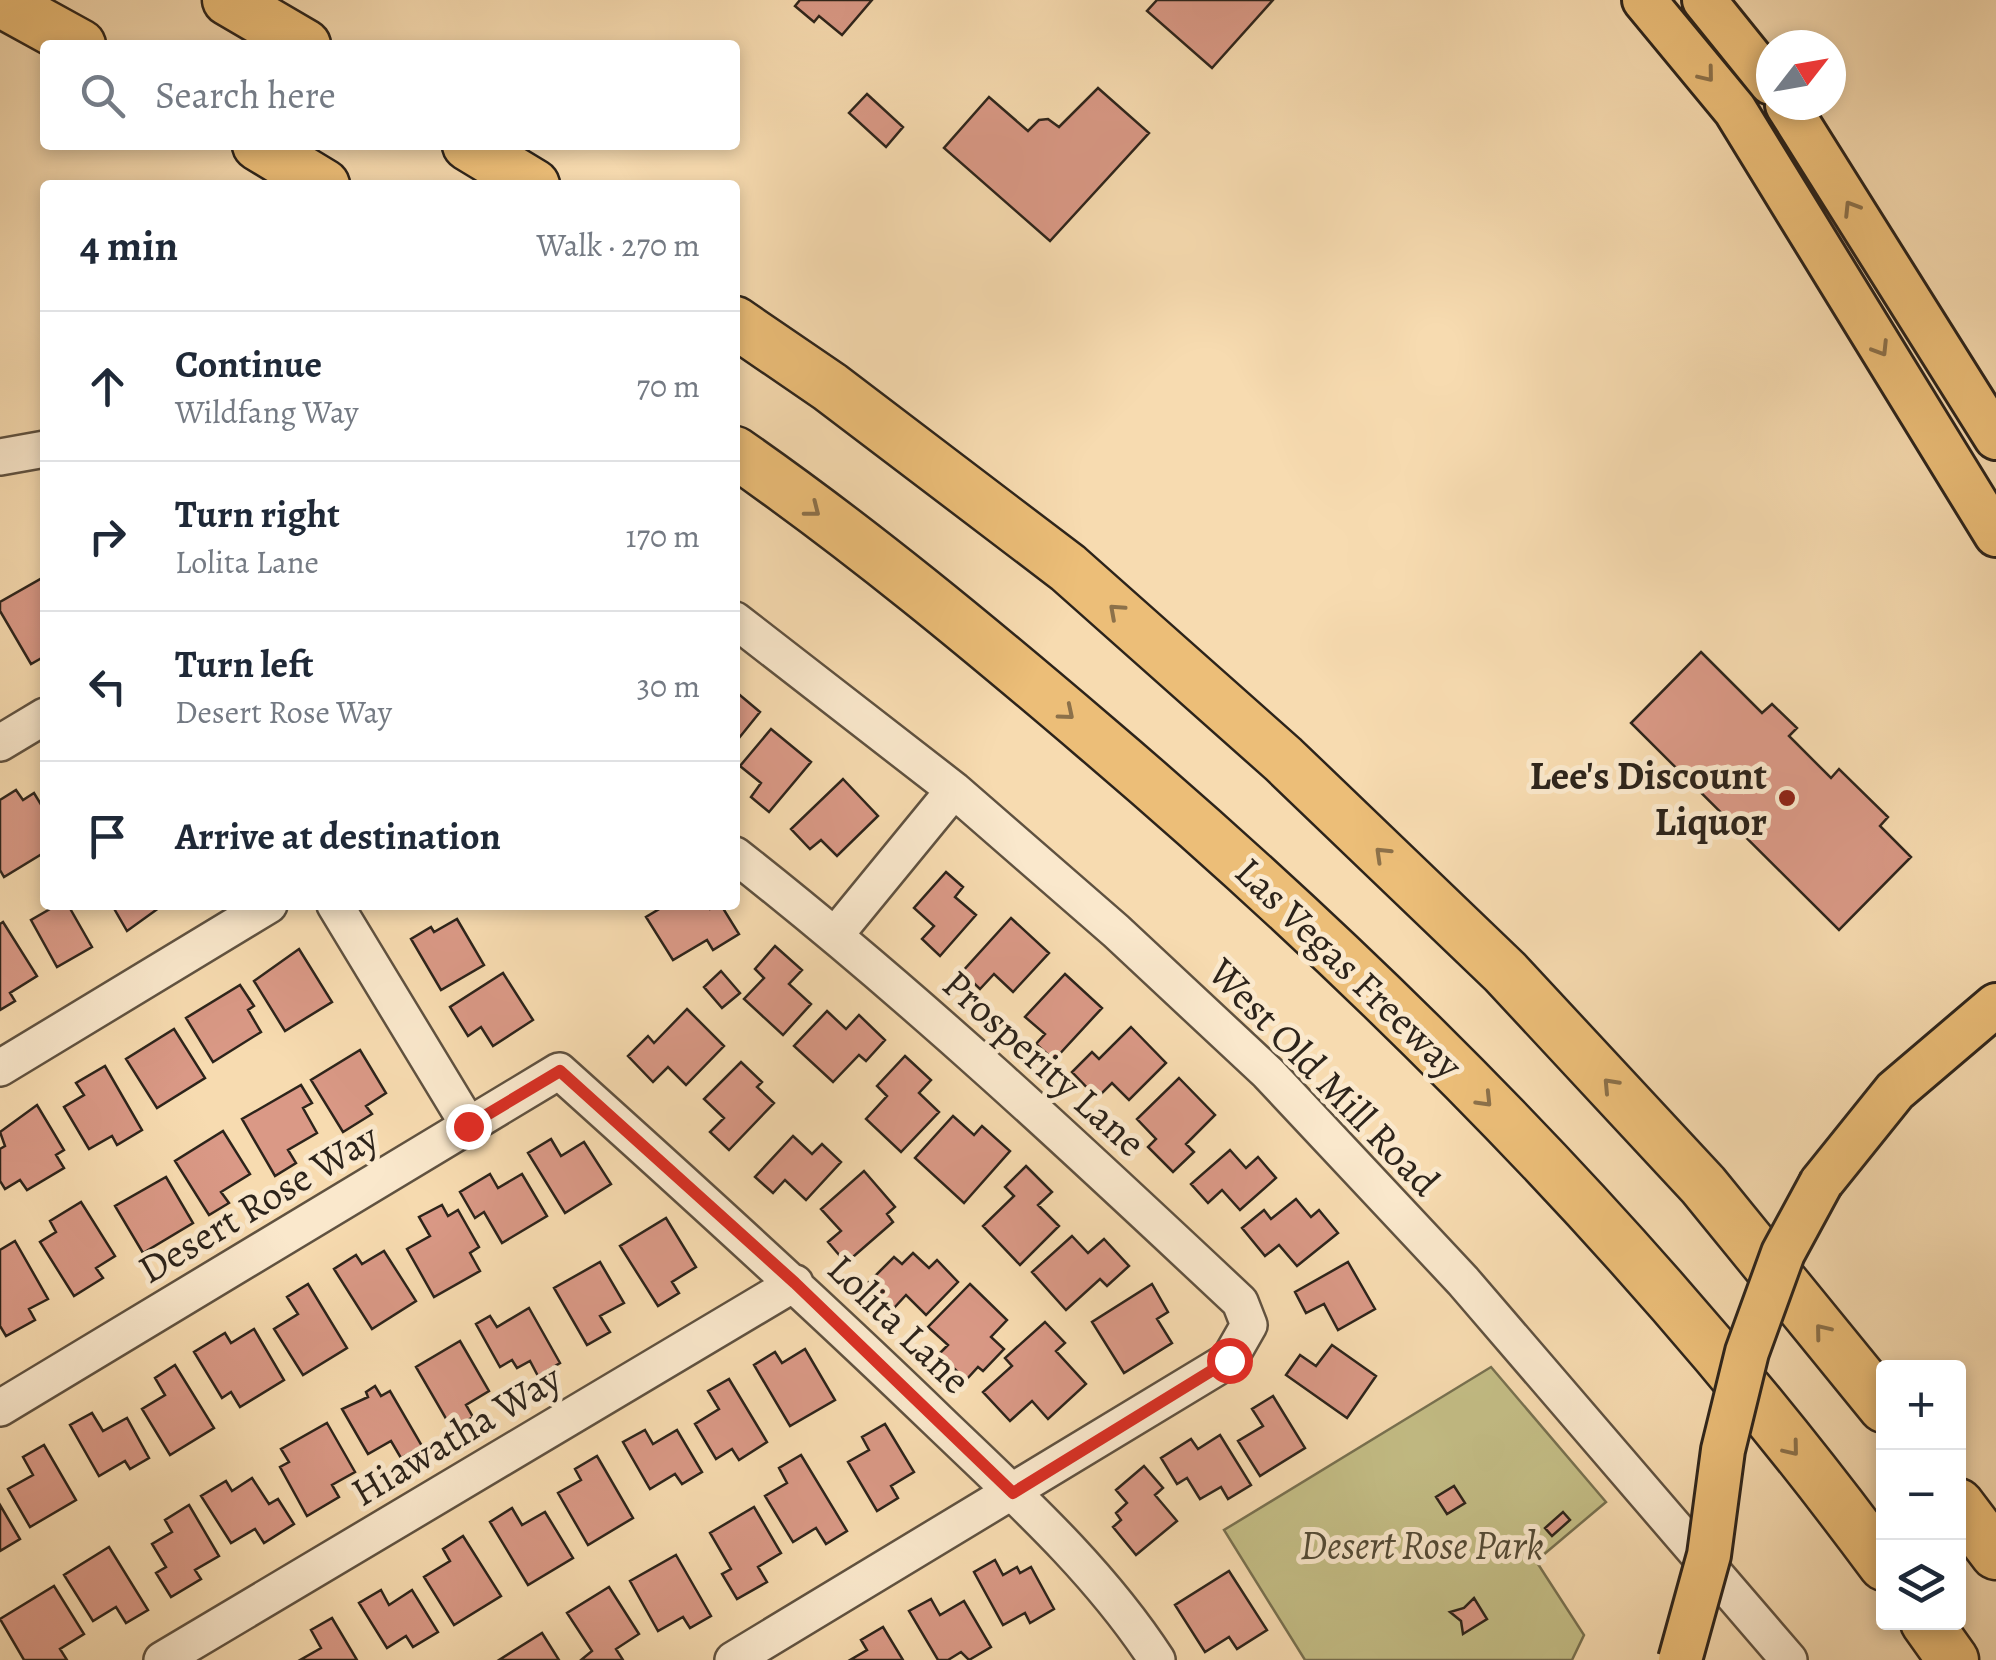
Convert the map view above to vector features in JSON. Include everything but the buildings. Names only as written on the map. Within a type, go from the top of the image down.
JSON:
[{"type":"highway","points":[[228,0],[296,40]]},
{"type":"highway","points":[[0,1],[71,40]]},
{"type":"highway","points":[[266,150],[316,180]]},
{"type":"highway","points":[[476,150],[526,180]]},
{"type":"highway","points":[[740,325],[830,387],[1068,568],[1283,760],[1505,972],[1703,1185],[1876,1396]]},
{"type":"highway","name":"Las Vegas Freeway","points":[[740,456],[1028,680],[1230,851],[1423,1036],[1638,1261],[1876,1554]]},
{"type":"highway","points":[[1966,1515],[1996,1554]]},
{"type":"highway","points":[[1932,1630],[1954,1660]]},
{"type":"main road","points":[[1644,0],[1735,110],[1996,535]]},
{"type":"main road","points":[[1704,0],[1756,64]]},
{"type":"main road","points":[[1796,120],[1996,438]]},
{"type":"main road","points":[[1680,1660],[1709,1555],[1723,1450],[1747,1352],[1783,1253],[1821,1183],[1895,1091],[1996,1005]]},
{"type":"street","points":[[0,457],[40,450]]},
{"type":"street","name":"West Old Mill Road","points":[[740,624],[954,790],[1116,930],[1268,1073],[1462,1282],[1788,1660]]},
{"type":"street","points":[[0,743],[40,719]]},
{"type":"street","points":[[836,934],[954,790]]},
{"type":"street","name":"Prosperity Lane","points":[[740,859],[836,934],[1051,1124],[1240,1302],[1249,1324],[1229,1360],[1013,1493]]},
{"type":"street","points":[[0,1068],[261,910]]},
{"type":"street","points":[[338,910],[468,1126]]},
{"type":"street","name":"Desert Rose Way","points":[[0,1408],[560,1071]]},
{"type":"street","name":"Lolita Lane","points":[[560,1071],[795,1283],[1013,1493],[1082,1562],[1157,1660]]},
{"type":"street","name":"Hiawatha Way","points":[[162,1660],[795,1283]]},
{"type":"street","points":[[733,1660],[1013,1493]]},
{"type":"green space","name":"Desert Rose Park","points":[[1491,1367],[1606,1502],[1536,1561],[1584,1635],[1572,1660],[1305,1660],[1224,1530]]},
{"type":"place","name":"Lee's Discount Liquor","points":[[1787,798]]},
{"type":"route","points":[[468,1126],[560,1071],[795,1283],[1013,1493],[1229,1360]]}]
